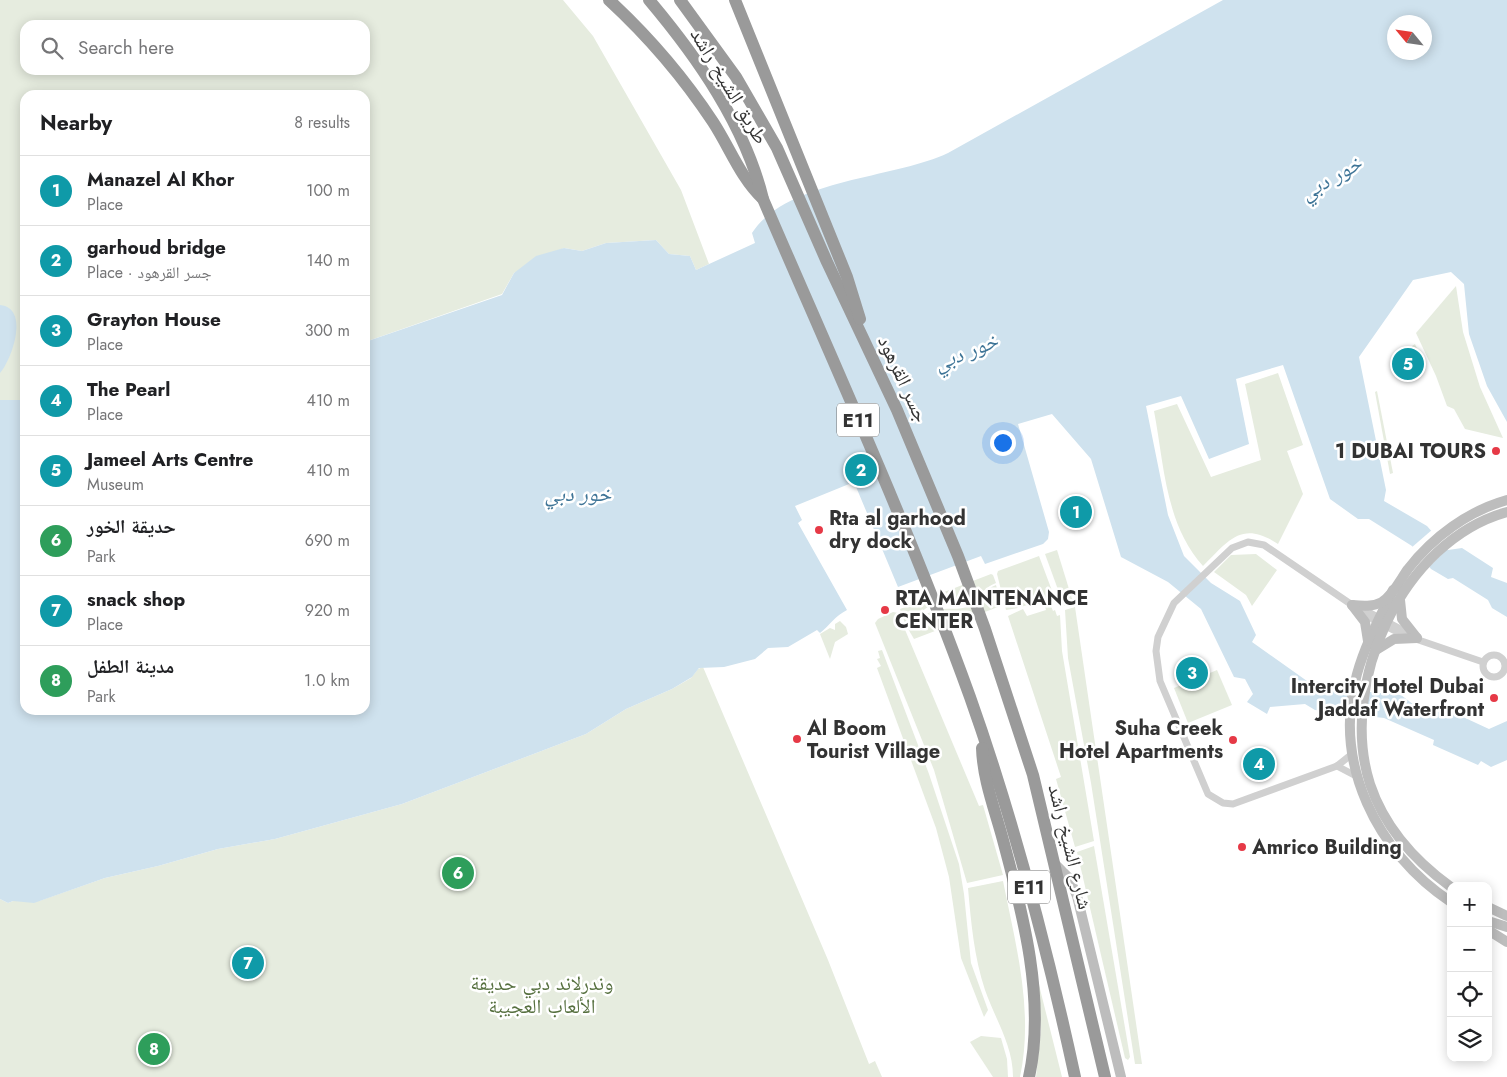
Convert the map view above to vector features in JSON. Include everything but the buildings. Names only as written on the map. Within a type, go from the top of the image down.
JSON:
[{"type":"highway","points":[[609,0],[646,36],[699,102],[726,143],[748,183],[763,199]]},
{"type":"highway","name":"طريق الشيخ راشد","points":[[649,0],[709,81],[751,159],[763,199]]},
{"type":"highway","name":"طريق الشيخ راشد","points":[[680,0],[736,77],[777,148]]},
{"type":"highway","points":[[736,0],[791,143],[847,276],[860,317],[863,338]]},
{"type":"highway","name":"جسر القرهود","points":[[777,148],[826,262],[863,338],[928,482],[985,630]]},
{"type":"highway","name":"E11","points":[[763,199],[904,527],[950,642],[1012,825],[1042,934],[1075,1077]]},
{"type":"highway","name":"شارع الشيخ راشد","points":[[985,630],[1033,774],[1056,864],[1104,1077]]},
{"type":"highway","points":[[983,736],[984,770],[1015,882],[1033,988],[1036,1027],[1029,1077]]},
{"type":"street","points":[[1352,605],[1377,604],[1393,590],[1421,553],[1450,528],[1484,508],[1507,500]]},
{"type":"street","points":[[1383,622],[1428,561],[1444,546],[1463,533],[1507,512]]},
{"type":"street","points":[[1352,754],[1337,766],[1233,804],[1215,800],[1208,794],[1178,728],[1157,672],[1156,651],[1158,637],[1174,603],[1223,556],[1240,544],[1248,542],[1264,545],[1307,576],[1352,605],[1383,622],[1416,638],[1483,662]]},
{"type":"street","points":[[1393,590],[1352,708],[1352,754],[1356,776],[1371,814],[1392,849],[1420,879],[1447,899]]},
{"type":"street","points":[[1400,599],[1402,619],[1416,638]]},
{"type":"street","points":[[1352,605],[1365,622],[1372,647]]},
{"type":"street","points":[[1372,647],[1394,640],[1416,638]]},
{"type":"street","points":[[1362,675],[1362,739],[1371,785],[1392,828],[1415,856],[1450,882]]},
{"type":"street","points":[[1337,766],[1356,776]]},
{"type":"street","points":[[1056,864],[1069,878],[1077,896],[1121,1077]]},
{"type":"street","points":[[1492,909],[1507,916]]},
{"type":"street","points":[[1492,924],[1507,927]]},
{"type":"street","points":[[1492,926],[1507,935]]},
{"type":"street","points":[[1492,933],[1507,942]]},
{"type":"green space","points":[[0,0],[563,0],[593,36],[681,190],[709,264],[696,270],[690,256],[669,254],[656,240],[606,243],[582,251],[564,248],[514,273],[502,294],[370,340],[370,90],[20,90],[20,400],[0,400]]},
{"type":"green space","points":[[1456,286],[1463,332],[1480,387],[1503,438],[1465,429],[1454,409],[1447,406],[1436,376],[1416,333]]},
{"type":"green space","points":[[1415,344],[1425,367],[1416,370],[1412,346]]},
{"type":"green space","points":[[1278,373],[1303,445],[1287,451],[1303,494],[1278,544],[1266,537],[1255,534],[1237,536],[1221,548],[1203,566],[1190,549],[1173,512],[1154,411],[1177,404],[1211,477],[1261,460],[1245,384]]},
{"type":"green space","points":[[1377,391],[1393,473],[1390,474],[1375,392]]},
{"type":"green space","points":[[1057,550],[1073,602],[1064,606],[1045,554]]},
{"type":"green space","points":[[1256,554],[1277,570],[1252,606],[1246,595],[1214,572],[1231,555]]},
{"type":"green space","points":[[1039,556],[1054,596],[1021,607],[1019,603],[1016,604],[1018,608],[1006,610],[997,574],[998,571]]},
{"type":"green space","points":[[991,574],[996,583],[974,599],[966,602],[942,602],[933,605],[924,609],[906,626],[900,609]]},
{"type":"green space","points":[[996,585],[1001,603],[998,607],[914,639],[907,627],[933,611],[969,606]]},
{"type":"green space","points":[[1049,601],[1053,611],[1055,610],[1057,616],[1060,615],[1062,651],[1094,841],[1075,847],[1056,779],[1061,777],[1008,616],[1023,609],[1027,616],[1046,610],[1044,603]]},
{"type":"green space","points":[[1075,607],[1142,1064],[1135,1064],[1091,783],[1068,658],[1065,610]]},
{"type":"green space","points":[[893,612],[898,613],[979,806],[983,805],[1003,875],[967,883],[934,770],[875,623],[878,619]]},
{"type":"green space","points":[[840,621],[846,627],[848,634],[835,642],[830,659],[820,634],[830,628],[835,630],[835,624]]},
{"type":"green space","points":[[882,650],[929,774],[959,864],[971,963],[988,1010],[984,1017],[961,958],[949,877],[936,828],[877,668],[881,666],[877,659],[880,658],[878,651]]},
{"type":"green space","name":"وندرلاند دبي حديقة الألعاب العجيبة","points":[[703,667],[828,960],[869,1064],[875,1061],[882,1077],[0,1077],[0,899],[8,903],[13,901],[39,901],[105,878],[158,866],[218,849],[275,839],[402,804],[586,734],[626,709],[672,689],[691,678],[698,669]]},
{"type":"green space","points":[[1217,670],[1232,705],[1188,723],[1174,688]]},
{"type":"green space","points":[[1094,846],[1130,1057],[1128,1060],[1125,1058],[1077,852]]},
{"type":"green space","points":[[1003,881],[1022,979],[1025,1028],[1020,1077],[1013,1077],[1007,1043],[981,978],[968,888]]},
{"type":"green space","points":[[1037,977],[1062,1077],[1036,1077],[1041,1031]]},
{"type":"green space","points":[[981,1036],[1001,1038],[1007,1059],[1008,1077],[993,1077],[970,1042]]},
{"type":"water","name":"خور دبي","points":[[1223,0],[1507,0],[1507,422],[1487,386],[1469,334],[1464,284],[1451,272],[1413,280],[1359,357],[1386,490],[1384,501],[1427,526],[1448,550],[1462,548],[1493,568],[1491,577],[1507,583],[1507,617],[1492,608],[1488,600],[1453,578],[1448,579],[1431,569],[1412,546],[1369,519],[1358,519],[1330,499],[1283,365],[1236,379],[1249,444],[1209,459],[1181,396],[1146,406],[1168,515],[1184,556],[1211,583],[1240,601],[1256,635],[1252,642],[1307,681],[1319,681],[1329,688],[1401,695],[1418,708],[1435,704],[1489,729],[1507,721],[1507,760],[1491,767],[1481,761],[1478,765],[1433,745],[1434,740],[1384,718],[1315,710],[1305,704],[1270,707],[1267,714],[1247,702],[1253,694],[1245,679],[1234,677],[1201,609],[1168,582],[1121,557],[1091,459],[1052,414],[1018,424],[1049,532],[1048,539],[1043,544],[985,564],[981,556],[898,587],[854,482],[795,506],[802,520],[798,523],[847,610],[820,633],[817,630],[788,647],[768,648],[755,659],[724,667],[699,668],[692,677],[672,689],[626,709],[586,734],[402,804],[275,839],[218,849],[158,866],[105,878],[34,903],[13,901],[8,903],[0,899],[0,400],[20,400],[20,715],[370,715],[370,340],[502,295],[514,273],[536,256],[564,248],[582,251],[606,243],[656,240],[669,254],[690,256],[696,270],[755,243],[752,233],[768,215],[790,201],[842,182],[899,169],[948,153]]},
{"type":"water","points":[[0,305],[9,308],[14,315],[16,335],[9,357],[0,373]]},
{"type":"pier","points":[[1433,529],[1449,547],[1428,568],[1411,548]]},
{"type":"place","name":"Jameel Arts Centre","points":[[1408,364]]},
{"type":"place","name":"1 DUBAI TOURS","points":[[1496,451]]},
{"type":"place","name":"garhoud bridge","points":[[861,470]]},
{"type":"place","name":"Manazel Al Khor","points":[[1076,512]]},
{"type":"place","name":"Rta al garhood dry dock","points":[[819,530]]},
{"type":"place","name":"RTA MAINTENANCE CENTER","points":[[885,610]]},
{"type":"place","name":"Grayton House","points":[[1192,673]]},
{"type":"place","name":"Intercity Hotel Dubai Jaddaf Waterfront","points":[[1494,698]]},
{"type":"place","name":"Al Boom Tourist Village","points":[[797,739]]},
{"type":"place","name":"Suha Creek Hotel Apartments","points":[[1233,740]]},
{"type":"place","name":"The Pearl","points":[[1259,764]]},
{"type":"place","name":"Amrico Building","points":[[1242,847]]},
{"type":"place","name":"حديقة الخور","points":[[458,873]]},
{"type":"place","name":"snack shop","points":[[248,963]]},
{"type":"place","name":"مدينة الطفل","points":[[154,1049]]}]
